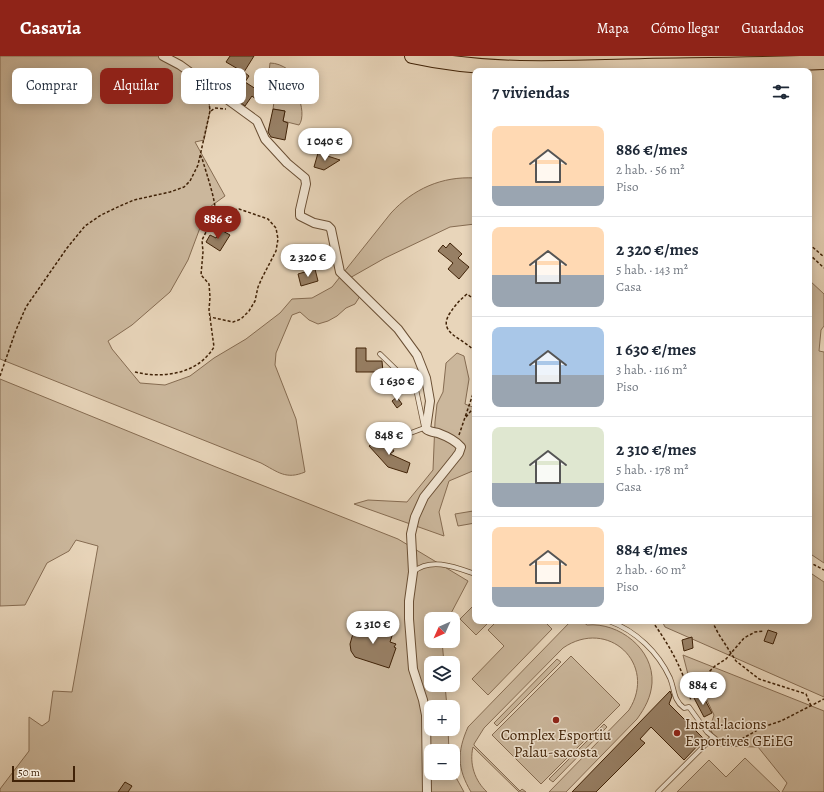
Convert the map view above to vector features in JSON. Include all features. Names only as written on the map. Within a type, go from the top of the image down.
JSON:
[{"type":"highway","points":[[412,56],[464,64],[504,68]]},
{"type":"highway","points":[[593,68],[824,62]]},
{"type":"street","points":[[163,56],[180,65],[257,121],[265,139],[287,163],[305,178],[306,184],[300,216],[314,223],[331,228],[340,272],[398,329],[417,355],[426,378],[430,401],[425,428],[457,442],[461,447],[459,453],[424,497],[415,517],[411,534],[413,572],[409,601],[409,618],[413,670],[423,700],[426,715],[427,792]]},
{"type":"lane","points":[[380,354],[416,388],[425,428],[408,434],[394,442]]},
{"type":"lane","points":[[413,572],[419,567],[430,564],[439,564],[472,573]]},
{"type":"lane","points":[[616,624],[627,629],[644,642],[664,666],[671,680],[677,704],[684,708],[689,707],[708,732],[718,741]]},
{"type":"lane","points":[[658,792],[713,737]]},
{"type":"path","points":[[0,376],[16,330],[26,307],[67,248],[85,226],[101,215],[134,200],[170,192],[187,185],[196,171],[210,111]]},
{"type":"path","points":[[200,155],[214,200],[214,220]]},
{"type":"path","points":[[135,372],[149,376],[178,373],[191,368],[204,359],[214,347],[210,317],[209,284],[201,275],[203,252],[202,240],[214,220],[234,209],[239,209],[268,219],[276,228],[278,244],[258,287],[255,302],[241,320],[233,322],[210,317]]},
{"type":"path","points":[[812,247],[824,257]]},
{"type":"path","points":[[812,257],[824,268]]},
{"type":"path","points":[[472,298],[467,294],[460,299],[446,321],[446,326],[450,332],[472,348]]},
{"type":"path","points":[[457,442],[472,397]]},
{"type":"path","points":[[465,419],[472,410]]},
{"type":"path","points":[[812,564],[824,570]]},
{"type":"path","points":[[654,624],[670,648],[679,666],[691,701],[689,707]]},
{"type":"path","points":[[714,624],[736,661],[759,679],[806,694],[811,706]]},
{"type":"path","points":[[688,692],[715,666],[726,659],[744,638],[754,632],[764,631]]},
{"type":"path","points":[[718,741],[732,744],[763,727],[781,721],[824,699]]},
{"type":"shaded area","points":[[0,56],[163,56],[180,65],[182,68],[181,68],[181,104],[209,104],[210,111],[204,140],[195,142],[225,196],[207,209],[188,260],[170,292],[132,325],[108,341],[112,349],[140,383],[165,385],[190,376],[214,358],[246,339],[280,313],[292,299],[312,298],[332,287],[391,213],[409,197],[440,182],[451,179],[472,178],[472,224],[450,227],[385,258],[348,279],[362,293],[355,304],[346,308],[337,316],[328,321],[318,324],[309,320],[300,312],[292,315],[276,353],[275,365],[296,419],[305,472],[292,475],[282,474],[261,463],[0,359]]},
{"type":"shaded area","points":[[270,63],[275,63],[285,68],[269,68]]},
{"type":"shaded area","points":[[274,104],[300,104],[302,115],[301,122],[299,125],[283,121],[285,111],[273,109]]},
{"type":"shaded area","points":[[812,283],[824,294],[824,326],[821,330],[819,351],[824,352],[824,563],[812,555]]},
{"type":"shaded area","points":[[457,353],[464,356],[469,379],[465,404],[472,407],[472,471],[449,481],[439,512],[444,536],[354,504],[368,500],[407,502],[433,470],[437,404],[443,392],[446,363]]},
{"type":"shaded area","points":[[0,379],[398,539],[468,581],[452,612],[424,612],[424,648],[443,648],[443,656],[424,656],[424,692],[446,692],[446,700],[424,700],[424,736],[448,736],[449,744],[424,744],[424,780],[457,780],[464,792],[0,792],[0,789],[29,751],[29,717],[42,726],[49,721],[53,691],[72,692],[98,546],[76,540],[69,551],[47,563],[25,605],[0,606]]},
{"type":"shaded area","points":[[472,511],[472,524],[458,526],[455,514]]},
{"type":"shaded area","points":[[812,574],[824,582],[824,697],[665,627],[664,624],[812,624]]},
{"type":"shaded area","points":[[472,607],[472,624],[487,624],[476,635],[460,619]]},
{"type":"shaded area","points":[[494,624],[547,624],[552,629],[488,695],[472,679],[504,646],[488,630]]},
{"type":"shaded area","points":[[568,624],[599,625],[611,628],[632,640],[641,649],[647,659],[651,671],[652,683],[649,698],[643,711],[566,792],[549,792],[629,710],[636,693],[637,677],[633,662],[624,650],[611,642],[596,638],[580,640],[563,648],[484,728],[474,744],[520,791],[522,789],[526,792],[519,792],[473,747],[472,760],[474,772],[479,783],[487,792],[471,792],[463,775],[460,760],[460,752],[468,727]]},
{"type":"shaded area","points":[[683,655],[824,711],[824,792],[782,792],[787,783],[758,747],[718,746],[710,728],[714,715],[703,692],[693,694]]},
{"type":"shaded area","name":"Complex Esportiu Palau-sacosta","points":[[571,656],[620,705],[541,784],[492,735]]},
{"type":"shaded area","points":[[557,659],[561,662],[497,726],[494,723]]},
{"type":"shaded area","points":[[604,724],[607,727],[553,782],[549,779]]},
{"type":"shaded area","points":[[745,758],[780,792],[677,792],[709,760],[726,777]]},
{"type":"building","points":[[230,56],[254,56],[246,69],[236,68],[226,62]]},
{"type":"building","points":[[246,74],[249,76],[246,80]]},
{"type":"building","points":[[246,83],[254,88],[254,98],[252,96],[245,106],[242,104],[246,104]]},
{"type":"building","points":[[273,109],[285,111],[283,121],[288,123],[285,140],[271,137],[268,132]]},
{"type":"building","points":[[318,153],[340,160],[324,170],[314,167]]},
{"type":"building","points":[[221,230],[230,235],[220,251],[206,242],[210,235],[216,238]]},
{"type":"building","points":[[450,243],[462,254],[458,258],[469,267],[459,279],[448,269],[453,263],[438,251],[443,245],[446,248]]},
{"type":"building","points":[[315,269],[318,281],[301,286],[298,274]]},
{"type":"building","points":[[356,348],[366,348],[366,361],[382,361],[383,372],[356,372]]},
{"type":"building","points":[[397,397],[402,404],[397,408],[392,401]]},
{"type":"building","points":[[381,437],[394,451],[390,454],[410,463],[407,473],[388,467],[369,446]]},
{"type":"building","points":[[362,623],[393,633],[390,642],[396,644],[394,647],[396,648],[389,668],[355,657],[351,651],[350,644],[354,630],[359,632]]},
{"type":"building","points":[[768,630],[777,633],[773,644],[764,641]]},
{"type":"building","points":[[692,637],[693,648],[684,651],[682,640]]},
{"type":"building","points":[[670,691],[672,696],[669,704],[704,739],[684,760],[651,727],[640,739],[645,743],[596,792],[572,792]]},
{"type":"building","points":[[702,694],[712,713],[704,717],[694,698]]},
{"type":"building","points":[[125,782],[132,786],[128,792],[118,792]]},
{"type":"place","name":"Complex Esportiu Palau-sacosta","points":[[556,720]]},
{"type":"place","name":"Instal·lacions Esportives GEiEG","points":[[677,733]]}]
